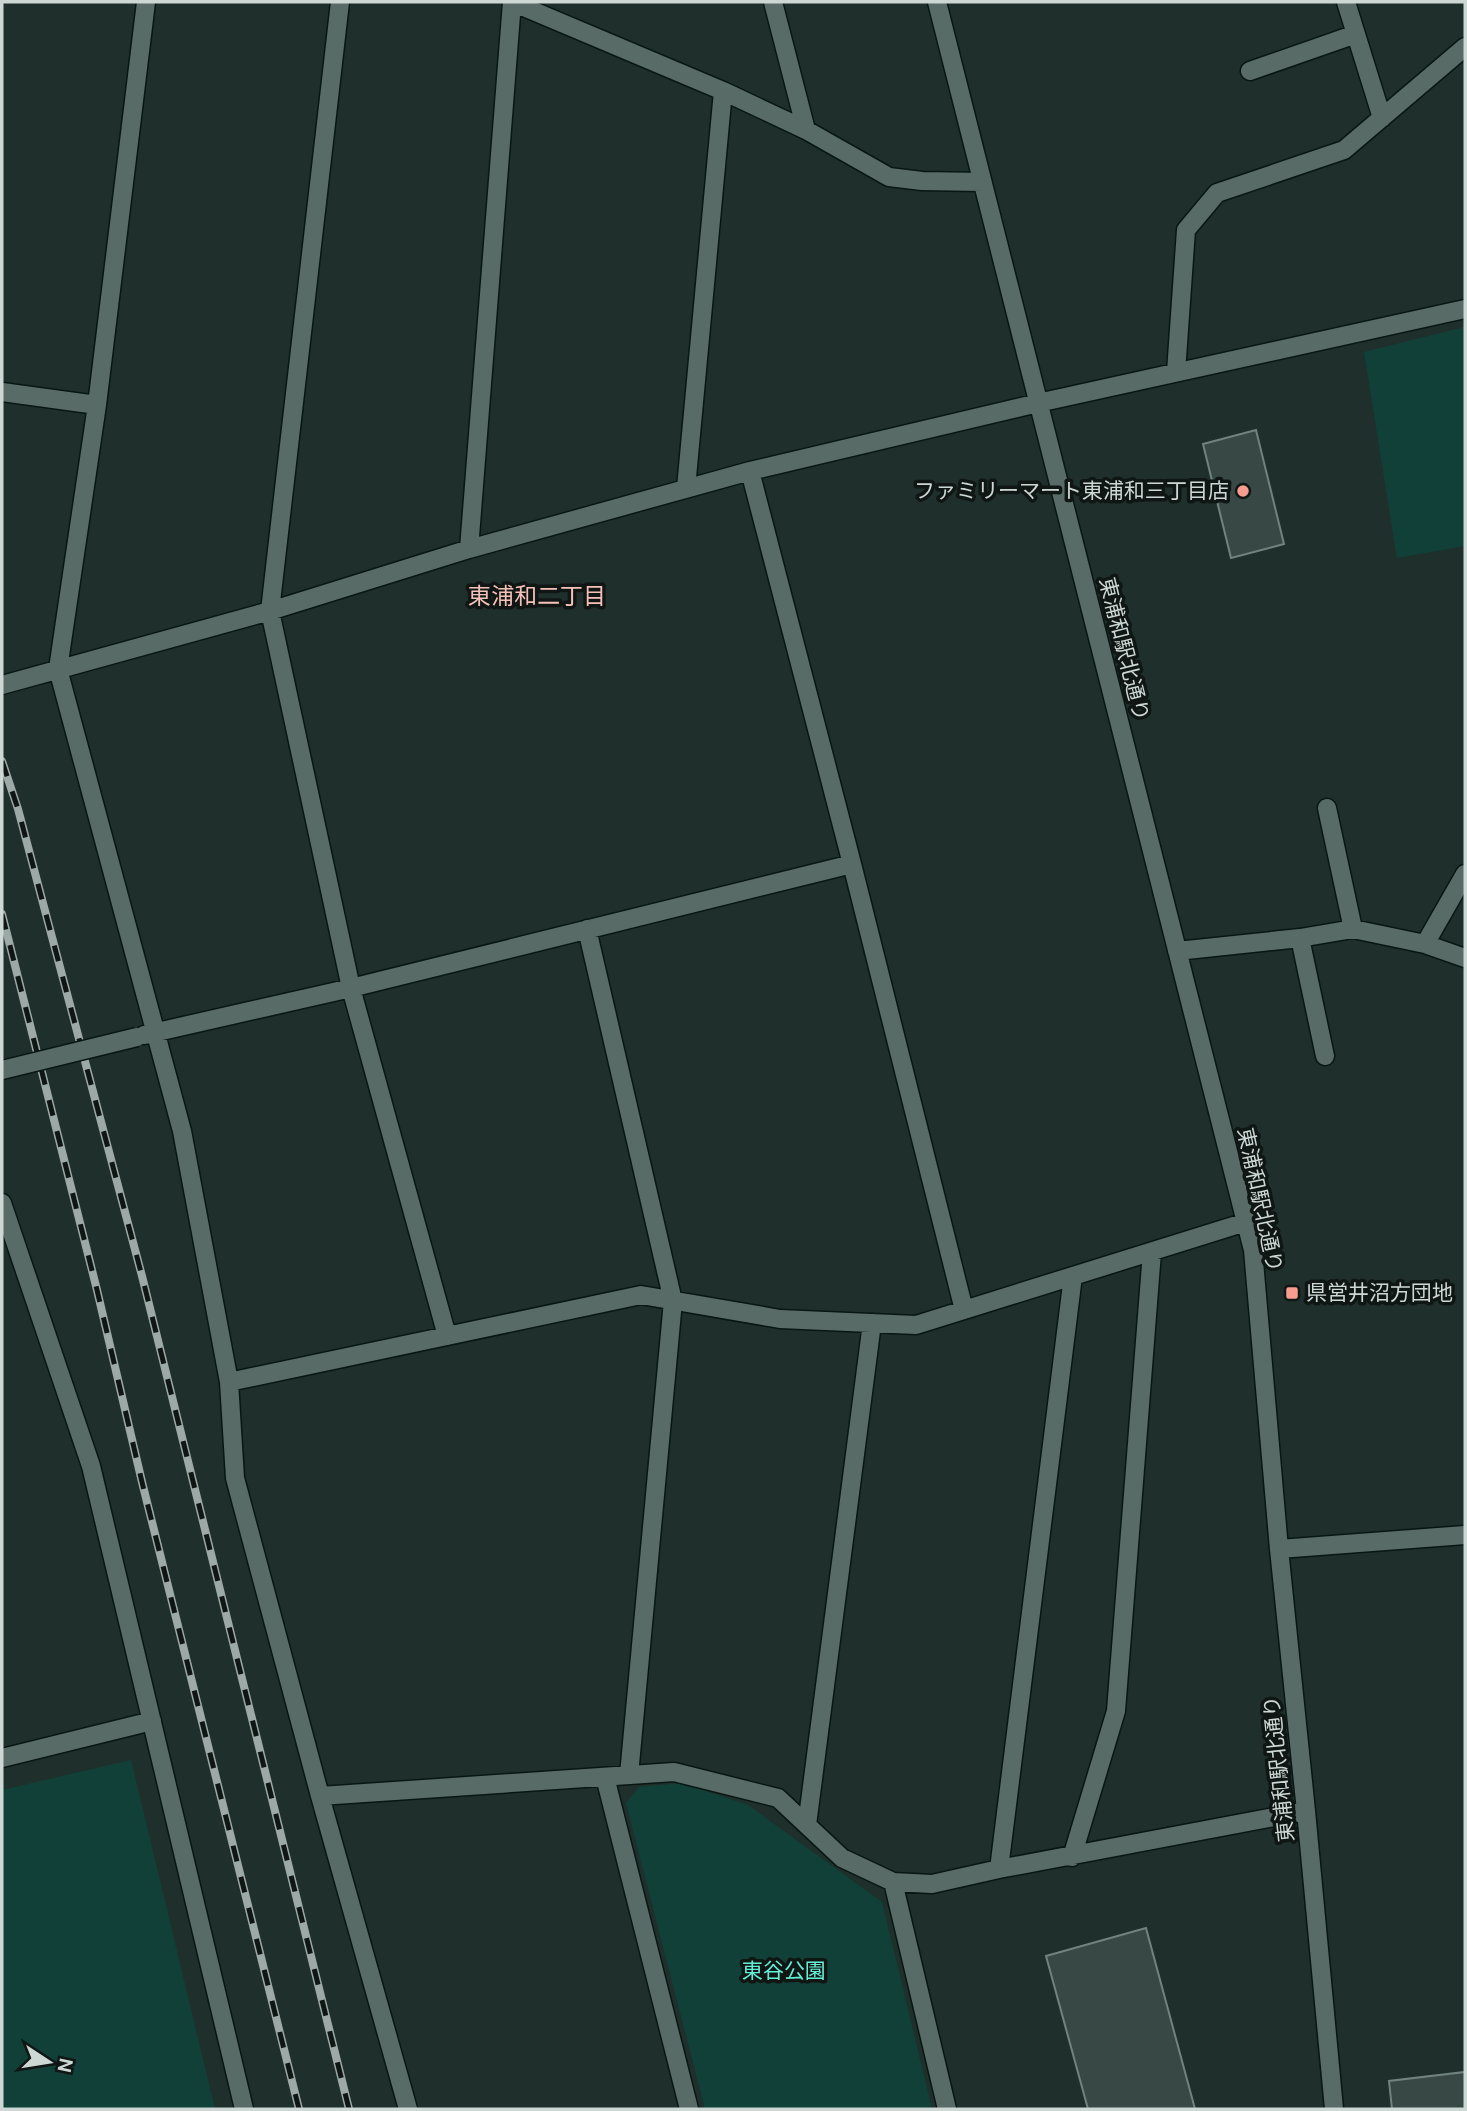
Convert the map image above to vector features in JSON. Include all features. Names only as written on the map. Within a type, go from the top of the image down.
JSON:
[{"type":"street","points":[[146,2],[97,405],[58,669],[182,1131],[229,1382],[235,1478],[320,1796],[408,2109]]},
{"type":"street","points":[[340,2],[270,611],[351,988],[447,1336]]},
{"type":"street","points":[[469,549],[512,2],[723,91],[806,130],[889,177],[922,181],[982,182]]},
{"type":"street","points":[[773,2],[806,130]]},
{"type":"street","name":"東浦和駅北通り","points":[[937,2],[1253,1250],[1279,1549],[1334,2109]]},
{"type":"street","points":[[1346,2],[1382,118]]},
{"type":"street","points":[[1250,71],[1356,34]]},
{"type":"street","points":[[1176,372],[1186,230],[1217,192],[1344,150],[1465,47]]},
{"type":"street","points":[[686,488],[723,91]]},
{"type":"street","points":[[2,685],[270,611],[469,549],[750,471],[1038,403],[1465,309]]},
{"type":"street","points":[[2,392],[97,405]]},
{"type":"street","points":[[750,471],[964,1310]]},
{"type":"street","points":[[1327,808],[1353,929]]},
{"type":"street","points":[[2,1070],[351,988],[852,864]]},
{"type":"street","points":[[1425,944],[1465,874]]},
{"type":"street","points":[[587,929],[673,1301],[629,1775]]},
{"type":"street","points":[[1177,951],[1300,938],[1353,929],[1425,944],[1465,958]]},
{"type":"street","points":[[1300,938],[1325,1056]]},
{"type":"street","points":[[2,1203],[91,1466],[244,2109]]},
{"type":"street","points":[[229,1382],[641,1295],[780,1319],[916,1325],[1246,1222]]},
{"type":"street","points":[[1072,1857],[1116,1711],[1152,1252]]},
{"type":"street","points":[[999,1869],[1073,1276]]},
{"type":"street","points":[[807,1825],[872,1323]]},
{"type":"street","points":[[1279,1549],[1465,1535]]},
{"type":"street","points":[[2,1758],[152,1721]]},
{"type":"street","points":[[320,1796],[674,1772],[778,1798],[842,1858],[893,1882],[932,1884],[1306,1811]]},
{"type":"street","points":[[605,1777],[689,2109]]},
{"type":"street","points":[[893,1882],[947,2109]]},
{"type":"green space","points":[[1465,327],[1465,546],[1397,558],[1364,352]]},
{"type":"green space","points":[[131,1760],[215,2109],[2,2109],[2,1790]]},
{"type":"green space","name":"東谷公園","points":[[681,1783],[748,1805],[882,1902],[932,2109],[705,2109],[626,1803],[639,1787]]},
{"type":"building","points":[[1256,430],[1284,544],[1231,558],[1203,444]]},
{"type":"building","points":[[1146,1928],[1195,2109],[1088,2109],[1046,1956]]},
{"type":"building","points":[[1465,2072],[1465,2109],[1392,2109],[1389,2081]]},
{"type":"railway","points":[[2,761],[18,809],[142,1276],[349,2109]]},
{"type":"railway","points":[[2,914],[299,2109]]},
{"type":"place","name":"ファミリーマート東浦和三丁目店","points":[[1243,491]]},
{"type":"place","name":"県営井沼方団地","points":[[1292,1293]]},
{"type":"district","name":"東浦和二丁目","points":[[537,596]]}]
